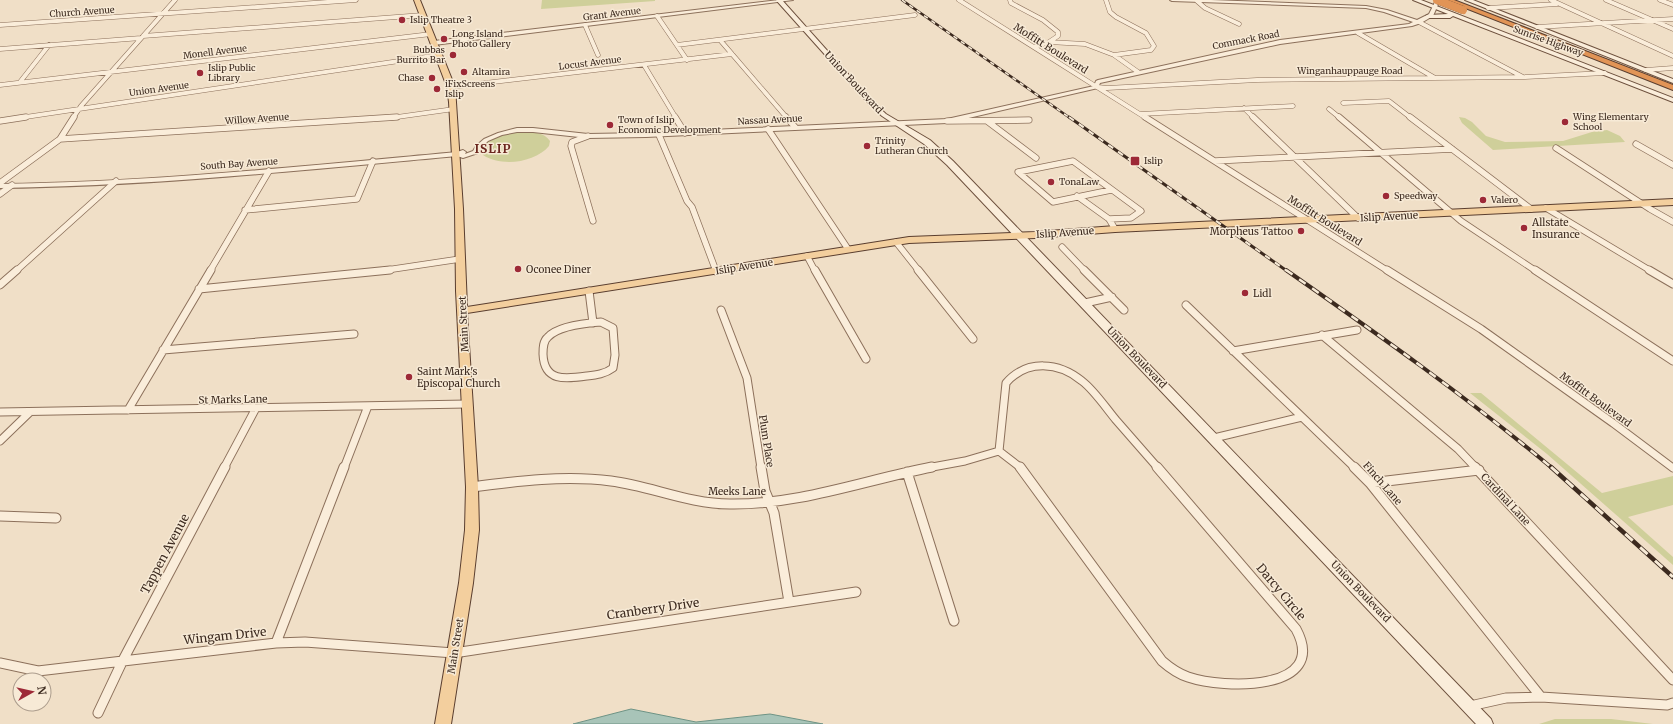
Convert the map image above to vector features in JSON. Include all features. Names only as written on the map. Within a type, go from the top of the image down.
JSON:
[{"type":"highway","name":"Sunrise Highway","points":[[1438,0],[1462,7],[1673,88]]},
{"type":"highway","name":"Sunrise Highway","points":[[1448,0],[1673,93]]},
{"type":"main road","name":"Main Street","points":[[417,0],[451,87],[454,109],[472,488],[472,530],[466,583],[443,724]]},
{"type":"main road","name":"Sunrise Highway","points":[[1416,0],[1673,100]]},
{"type":"main road","name":"Sunrise Highway","points":[[1468,0],[1673,81]]},
{"type":"main road","name":"Union Boulevard","points":[[780,1],[806,28],[872,104],[884,115],[936,148],[1486,724]]},
{"type":"main road","points":[[1428,17],[1447,16],[1463,19]]},
{"type":"main road","name":"Islip Avenue","points":[[463,311],[896,242],[1020,236],[1128,228],[1673,202]]},
{"type":"street","points":[[0,184],[60,139],[79,109],[175,0]]},
{"type":"street","name":"Church Avenue","points":[[0,25],[356,0]]},
{"type":"street","name":"Grant Avenue","points":[[434,43],[791,0]]},
{"type":"street","name":"Moffitt Boulevard","points":[[959,0],[1310,220],[1481,330],[1607,418],[1673,468]]},
{"type":"street","points":[[1010,0],[1012,3],[1043,20],[1058,32],[1058,36],[1050,42],[1034,47]]},
{"type":"street","points":[[1106,0],[1110,12],[1116,17],[1146,33],[1154,46],[1151,50],[1144,52],[1114,55]]},
{"type":"street","points":[[1172,0],[1366,7],[1385,11],[1419,22],[1525,77]]},
{"type":"street","name":"Commack Road","points":[[1052,96],[1096,86],[1098,82],[1138,72],[1274,43],[1401,27],[1419,22],[1428,17],[1436,8],[1438,0]]},
{"type":"street","points":[[1551,0],[1673,56]]},
{"type":"street","points":[[1606,0],[1673,29]]},
{"type":"street","points":[[1660,0],[1673,5]]},
{"type":"street","points":[[1197,1],[1205,8],[1239,24]]},
{"type":"street","points":[[1488,8],[1559,4]]},
{"type":"street","points":[[0,50],[423,14]]},
{"type":"street","points":[[676,45],[915,15]]},
{"type":"street","points":[[657,16],[687,60]]},
{"type":"street","points":[[1537,27],[1673,19]]},
{"type":"street","points":[[585,25],[598,55]]},
{"type":"street","points":[[1358,33],[1436,79]]},
{"type":"street","name":"Monell Avenue","points":[[0,85],[431,34]]},
{"type":"street","points":[[720,40],[794,128]]},
{"type":"street","points":[[1050,42],[1085,44],[1114,55],[1138,72]]},
{"type":"street","points":[[20,82],[49,45]]},
{"type":"street","name":"Locust Avenue","points":[[451,87],[732,54]]},
{"type":"street","name":"Union Avenue","points":[[0,121],[438,55]]},
{"type":"street","points":[[644,65],[685,133]]},
{"type":"street","points":[[1646,70],[1673,68]]},
{"type":"street","name":"Winganhauppauge Road","points":[[1096,86],[1107,88],[1257,80],[1436,79],[1605,73]]},
{"type":"street","name":"Nassau Avenue","points":[[947,120],[972,116],[1052,96]]},
{"type":"street","points":[[1343,103],[1389,102],[1531,209]]},
{"type":"street","points":[[1141,114],[1293,106]]},
{"type":"street","points":[[1244,108],[1358,218]]},
{"type":"street","name":"Willow Avenue","points":[[60,139],[384,119],[454,109]]},
{"type":"street","points":[[1329,109],[1461,221],[1673,361]]},
{"type":"street","points":[[972,116],[977,121]]},
{"type":"street","name":"Nassau Avenue","points":[[457,154],[463,156],[472,154],[492,136],[517,130],[533,130],[588,136],[659,135],[897,122],[947,120],[1029,120]]},
{"type":"street","points":[[987,121],[1036,158]]},
{"type":"street","points":[[768,129],[848,249]]},
{"type":"street","points":[[659,135],[687,201],[692,207],[716,271]]},
{"type":"street","points":[[588,136],[572,142],[571,146],[593,221]]},
{"type":"street","points":[[1636,144],[1673,165]]},
{"type":"street","points":[[1556,148],[1673,222]]},
{"type":"street","points":[[1214,161],[1452,149]]},
{"type":"street","name":"South Bay Avenue","points":[[0,184],[63,185],[269,171],[457,154]]},
{"type":"street","points":[[245,210],[357,200],[373,161]]},
{"type":"street","points":[[1109,219],[1122,219],[1137,216],[1141,211],[1074,161],[1018,172],[1053,202],[1111,190]]},
{"type":"street","points":[[128,410],[269,171]]},
{"type":"street","points":[[0,285],[116,181]]},
{"type":"street","points":[[0,194],[12,185]]},
{"type":"street","points":[[1077,196],[1109,219],[1115,229]]},
{"type":"street","points":[[1546,208],[1673,284]]},
{"type":"street","points":[[1122,219],[1128,228]]},
{"type":"street","points":[[896,242],[973,339]]},
{"type":"street","points":[[1062,247],[1124,310]]},
{"type":"street","points":[[807,256],[866,359]]},
{"type":"street","points":[[199,289],[405,268],[460,259]]},
{"type":"street","points":[[589,291],[593,323]]},
{"type":"street","points":[[1085,303],[1112,298]]},
{"type":"street","name":"Finch Lane","points":[[1186,305],[1370,482],[1541,697]]},
{"type":"street","name":"Plum Place","points":[[721,310],[747,378],[765,491],[774,513],[789,602]]},
{"type":"street","points":[[601,322],[613,328],[615,363],[612,368],[607,372],[596,375],[565,379],[558,378],[546,370],[542,363],[542,356],[543,344],[548,336],[554,333],[593,323],[601,322]]},
{"type":"street","points":[[1233,351],[1357,330]]},
{"type":"street","points":[[163,350],[354,334]]},
{"type":"street","name":"Cardinal Lane","points":[[1322,335],[1458,449],[1673,680]]},
{"type":"street","name":"Darcy Circle","points":[[1043,365],[1064,369],[1075,374],[1083,381],[1296,629],[1302,643],[1304,655],[1300,667],[1291,674],[1280,679],[1244,683],[1207,681],[1189,677],[1174,671],[1162,661],[1022,469],[999,451],[1006,383],[1012,376],[1022,370],[1043,365]]},
{"type":"street","name":"St Marks Lane","points":[[0,412],[467,404]]},
{"type":"street","points":[[276,643],[368,406]]},
{"type":"street","name":"Tappen Avenue","points":[[98,713],[123,660],[256,408]]},
{"type":"street","points":[[0,441],[30,412]]},
{"type":"street","points":[[1214,438],[1302,417]]},
{"type":"street","name":"Meeks Lane","points":[[472,488],[519,481],[584,479],[617,482],[709,504],[770,502],[786,500],[907,472],[965,461],[999,451]]},
{"type":"street","points":[[1370,482],[1479,470]]},
{"type":"street","points":[[907,472],[954,621]]},
{"type":"street","points":[[0,516],[56,518]]},
{"type":"street","name":"Cranberry Drive","points":[[454,653],[856,592]]},
{"type":"street","name":"Wingam Drive","points":[[0,663],[38,671],[276,643],[305,642],[454,653]]},
{"type":"street","points":[[1470,706],[1506,698],[1541,697],[1667,705],[1673,703]]},
{"type":"green space","points":[[542,0],[655,0],[655,1],[541,9]]},
{"type":"green space","points":[[1459,117],[1465,118],[1472,122],[1486,136],[1505,142],[1563,141],[1592,132],[1607,130],[1620,136],[1625,142],[1493,150],[1462,123]]},
{"type":"green space","points":[[519,132],[544,135],[550,141],[549,146],[543,152],[535,156],[518,161],[499,161],[490,159],[483,155],[481,151],[487,142],[503,134]]},
{"type":"green space","points":[[1470,393],[1481,393],[1602,493],[1673,476],[1673,505],[1628,517],[1673,557],[1673,565],[1547,454]]},
{"type":"green space","points":[[1555,719],[1611,719],[1653,724],[1539,724]]},
{"type":"shaded area","points":[[631,709],[696,722],[770,714],[823,724],[573,724]]},
{"type":"railway","points":[[902,0],[1070,118]]},
{"type":"railway","points":[[1069,117],[1287,271]]},
{"type":"railway","points":[[1286,270],[1454,391],[1552,468]]},
{"type":"railway","points":[[1551,467],[1673,577]]},
{"type":"place","name":"Islip Theatre 3","points":[[402,20]]},
{"type":"place","name":"Long Island Photo Gallery","points":[[444,39]]},
{"type":"place","name":"Bubbas Burrito Bar","points":[[453,55]]},
{"type":"place","name":"Altamira","points":[[464,72]]},
{"type":"place","name":"Islip Public Library","points":[[200,73]]},
{"type":"place","name":"Chase","points":[[432,78]]},
{"type":"place","name":"iFixScreens Islip","points":[[437,89]]},
{"type":"place","name":"Wing Elementary School","points":[[1565,122]]},
{"type":"place","name":"Town of Islip Economic Development","points":[[610,125]]},
{"type":"place","name":"Trinity Lutheran Church","points":[[867,146]]},
{"type":"place","name":"Islip","points":[[1135,161]]},
{"type":"place","name":"TonaLaw","points":[[1051,182]]},
{"type":"place","name":"Speedway","points":[[1386,196]]},
{"type":"place","name":"Valero","points":[[1483,200]]},
{"type":"place","name":"Allstate Insurance","points":[[1524,228]]},
{"type":"place","name":"Morpheus Tattoo","points":[[1301,231]]},
{"type":"place","name":"Oconee Diner","points":[[518,269]]},
{"type":"place","name":"Lidl","points":[[1245,293]]},
{"type":"place","name":"Saint Mark's Episcopal Church","points":[[409,377]]},
{"type":"district","name":"ISLIP","points":[[493,149]]}]
